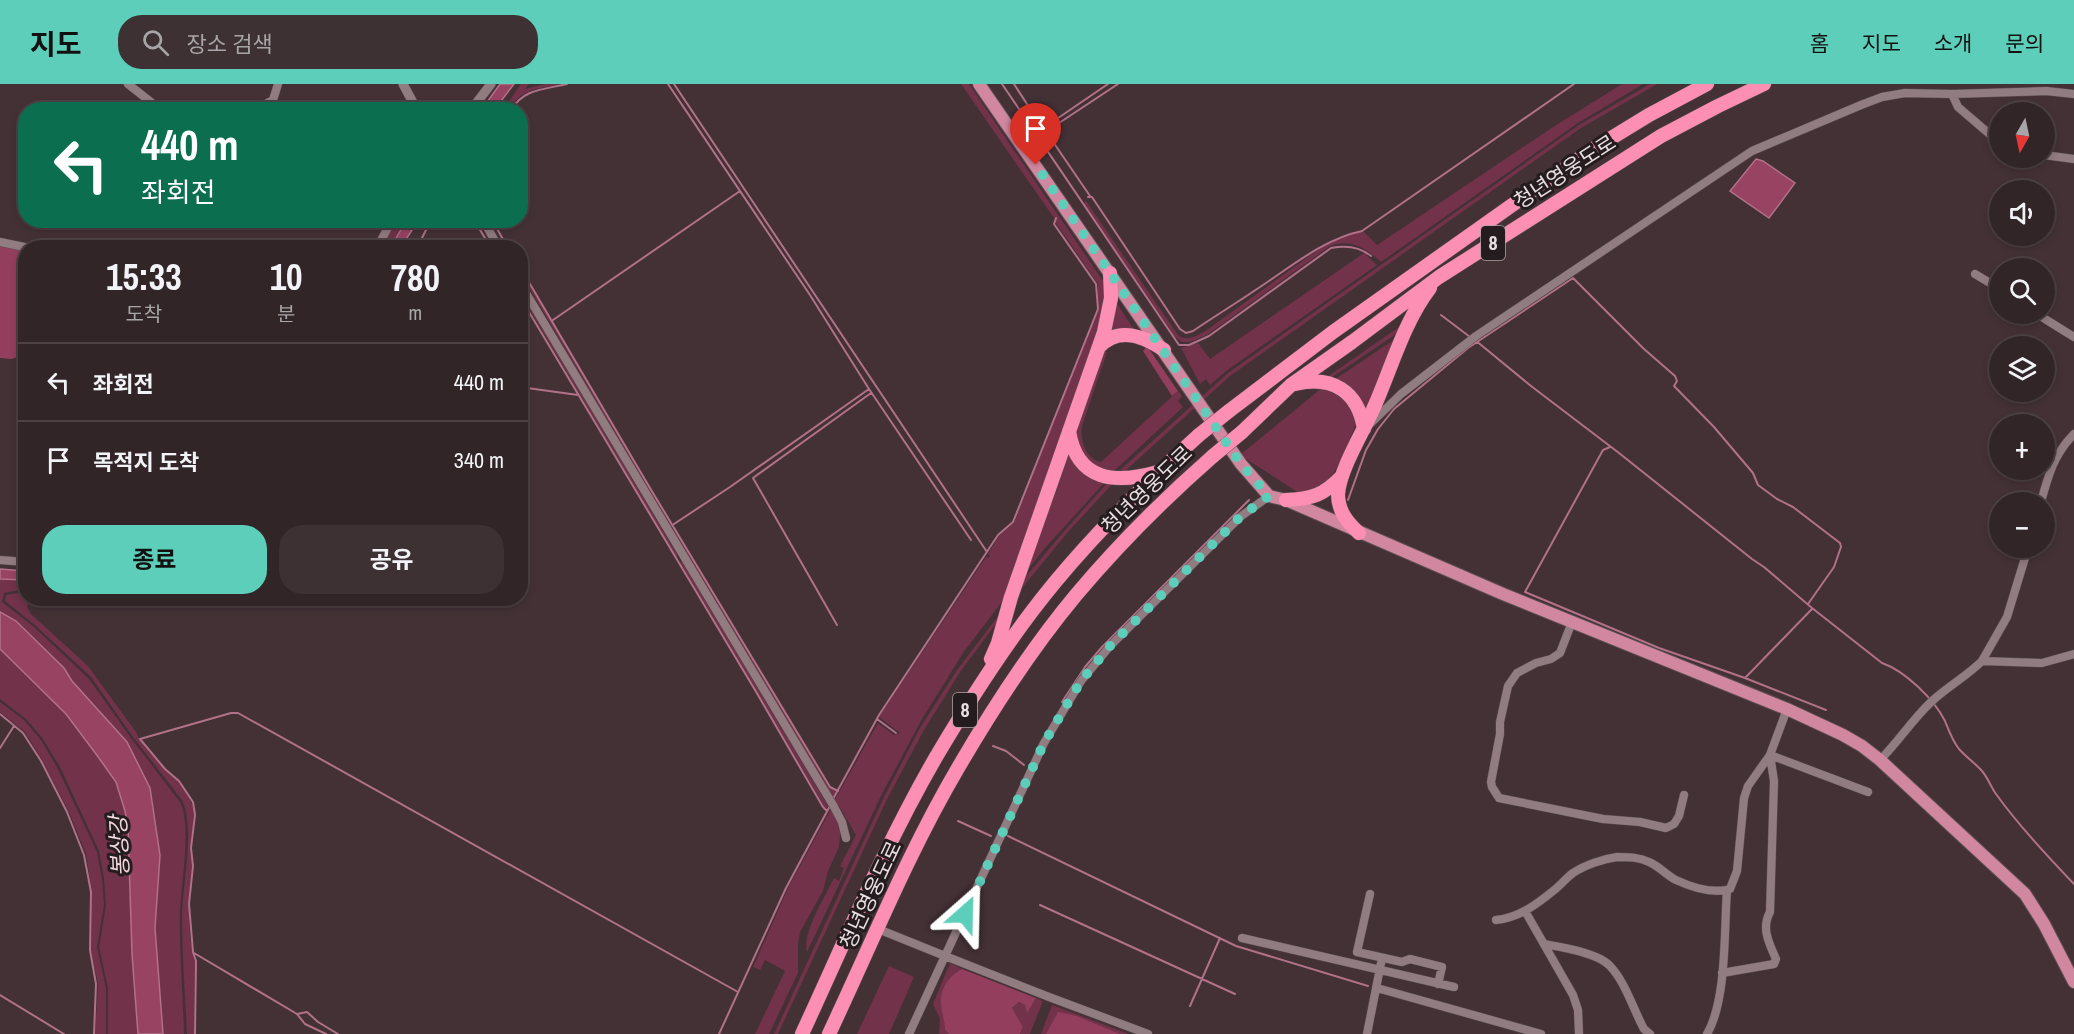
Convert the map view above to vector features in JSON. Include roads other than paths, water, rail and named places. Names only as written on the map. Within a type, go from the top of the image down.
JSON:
[{"type":"highway","name":"청년영웅도로","points":[[802,1034],[912,802],[967,707],[1026,619],[1056,581],[1122,508],[1199,435],[1333,332],[1548,180],[1640,121],[1707,84]]},
{"type":"highway","name":"청년영웅도로","points":[[829,1034],[910,860],[957,769],[1046,634],[1094,574],[1139,525],[1291,385],[1439,278],[1652,142],[1764,84]]},
{"type":"highway","points":[[967,707],[998,643],[1006,611],[1109,312],[1110,273]]},
{"type":"highway","points":[[1359,533],[1348,522],[1341,510],[1338,494],[1342,476],[1413,315],[1439,278]]},
{"type":"highway","points":[[1096,350],[1106,340],[1126,335],[1143,337],[1164,350]]},
{"type":"highway","points":[[1291,385],[1307,381],[1336,386],[1349,394],[1357,405],[1362,415],[1364,429]]},
{"type":"highway","points":[[1069,429],[1074,452],[1083,465],[1091,471],[1125,479],[1159,472]]},
{"type":"highway","points":[[1286,500],[1318,495],[1342,476]]},
{"type":"main road","points":[[980,84],[1241,464],[1269,496],[1286,500],[1572,622],[1787,709],[1862,746],[2025,894],[2035,906],[2074,982]]},
{"type":"street","points":[[128,84],[151,102]]},
{"type":"street","points":[[269,102],[273,100],[278,84]]},
{"type":"street","points":[[403,84],[413,102]]},
{"type":"street","points":[[477,102],[491,84]]},
{"type":"street","points":[[1364,429],[1401,394],[1476,336],[1752,150],[1882,97],[1905,93],[2046,91],[2074,94]]},
{"type":"street","points":[[1952,94],[1958,107],[1989,134]]},
{"type":"street","points":[[2055,156],[2074,159]]},
{"type":"street","points":[[0,242],[18,246]]},
{"type":"street","points":[[1974,274],[1989,283]]},
{"type":"street","points":[[528,296],[833,805],[842,822],[846,838]]},
{"type":"street","points":[[2053,324],[2074,337]]},
{"type":"street","points":[[2044,492],[2058,453],[2074,434]]},
{"type":"street","points":[[909,1034],[1044,743],[1081,681],[1110,646],[1240,517],[1269,496]]},
{"type":"street","points":[[1880,760],[1898,742],[1929,703],[1972,671],[1982,660],[2007,617],[2025,558]]},
{"type":"street","points":[[0,560],[18,561]]},
{"type":"street","points":[[1572,622],[1560,653],[1517,673],[1508,686],[1491,782],[1499,798],[1603,819],[1640,822],[1666,828],[1674,824],[1679,816],[1684,795]]},
{"type":"street","points":[[1982,660],[2042,663],[2074,654]]},
{"type":"street","points":[[1496,921],[1511,919],[1525,911],[1554,891],[1576,871],[1616,858],[1637,858],[1648,861],[1675,879],[1694,886],[1712,890],[1730,889],[1737,871],[1742,811],[1746,792],[1770,755],[1787,709]]},
{"type":"street","points":[[1770,755],[1868,792]]},
{"type":"street","points":[[1722,973],[1774,964],[1776,959],[1767,940],[1766,920],[1770,912],[1774,781],[1770,755]]},
{"type":"street","points":[[1707,1034],[1717,1009],[1722,973],[1726,890]]},
{"type":"street","points":[[1370,894],[1357,952],[1402,962],[1410,959],[1442,967],[1438,984]]},
{"type":"street","points":[[1525,911],[1573,995],[1578,1010],[1579,1034]]},
{"type":"street","points":[[878,929],[1148,1034]]},
{"type":"street","points":[[1242,938],[1454,987]]},
{"type":"street","points":[[1544,944],[1564,948],[1609,965],[1617,975],[1644,1029],[1650,1034]]},
{"type":"street","points":[[1367,1034],[1382,958]]},
{"type":"street","points":[[1377,988],[1541,1034]]},
{"type":"waterway","points":[[517,102],[528,94],[567,84]]},
{"type":"waterway","points":[[668,84],[971,540]]},
{"type":"waterway","points":[[674,84],[987,552]]},
{"type":"waterway","points":[[1002,84],[1179,345],[1189,345],[1209,336],[1331,248],[1352,247],[1371,256]]},
{"type":"waterway","points":[[1014,84],[1042,127],[1108,84]]},
{"type":"waterway","points":[[1090,196],[1047,133],[1118,84]]},
{"type":"waterway","points":[[1088,197],[1092,197],[1180,329],[1186,333],[1193,331],[1321,247],[1362,231],[1574,84]]},
{"type":"waterway","points":[[553,320],[740,191]]},
{"type":"waterway","points":[[833,799],[879,715],[998,535],[1013,522],[1098,309],[1096,284],[1054,224],[1056,218]]},
{"type":"waterway","points":[[421,240],[427,228]]},
{"type":"waterway","points":[[479,228],[486,240]]},
{"type":"waterway","points":[[497,228],[503,240]]},
{"type":"waterway","points":[[1348,500],[1366,450],[1378,429],[1394,409],[1468,348],[1573,278],[1644,349],[1675,376],[1677,381],[1674,386],[1714,427],[1753,473],[1758,485],[1793,507],[1840,543],[1841,547],[1834,567],[1808,604]]},
{"type":"waterway","points":[[528,281],[830,787],[838,791]]},
{"type":"waterway","points":[[528,310],[827,811]]},
{"type":"waterway","points":[[1441,315],[1470,337]]},
{"type":"waterway","points":[[1475,340],[1764,567],[1882,663],[1900,672],[1918,687],[1940,713],[1959,749],[1982,771],[2014,818],[2074,884]]},
{"type":"waterway","points":[[528,388],[578,395]]},
{"type":"waterway","points":[[674,524],[869,389]]},
{"type":"waterway","points":[[837,625],[753,478],[871,393]]},
{"type":"waterway","points":[[1610,447],[1603,450],[1525,592],[1659,648],[1745,678],[1826,710]]},
{"type":"waterway","points":[[1062,702],[1085,667],[1102,647],[1249,500]]},
{"type":"waterway","points":[[1745,678],[1812,609]]},
{"type":"waterway","points":[[195,1034],[196,961],[193,952],[189,904],[193,866],[191,848],[195,815],[193,802],[179,781],[165,769],[140,739],[231,713],[238,713],[738,992]]},
{"type":"waterway","points":[[0,714],[23,733],[41,761],[67,812],[84,855],[91,892],[90,950],[96,984],[94,1034]]},
{"type":"waterway","points":[[877,719],[896,733]]},
{"type":"waterway","points":[[0,748],[14,726]]},
{"type":"waterway","points":[[993,746],[1006,751],[1024,765]]},
{"type":"waterway","points":[[719,1034],[786,888],[831,804]]},
{"type":"waterway","points":[[958,821],[991,836]]},
{"type":"waterway","points":[[1008,836],[1236,946],[1368,986]]},
{"type":"waterway","points":[[1040,905],[1235,994]]},
{"type":"waterway","points":[[1190,1006],[1220,938]]},
{"type":"waterway","points":[[194,953],[297,1014],[307,1012],[338,1034]]},
{"type":"waterway","points":[[0,995],[64,1034]]},
{"type":"waterway","points":[[297,1014],[305,1024],[326,1034]]},
{"type":"water label","name":"봉상강","points":[[119,846]]}]
